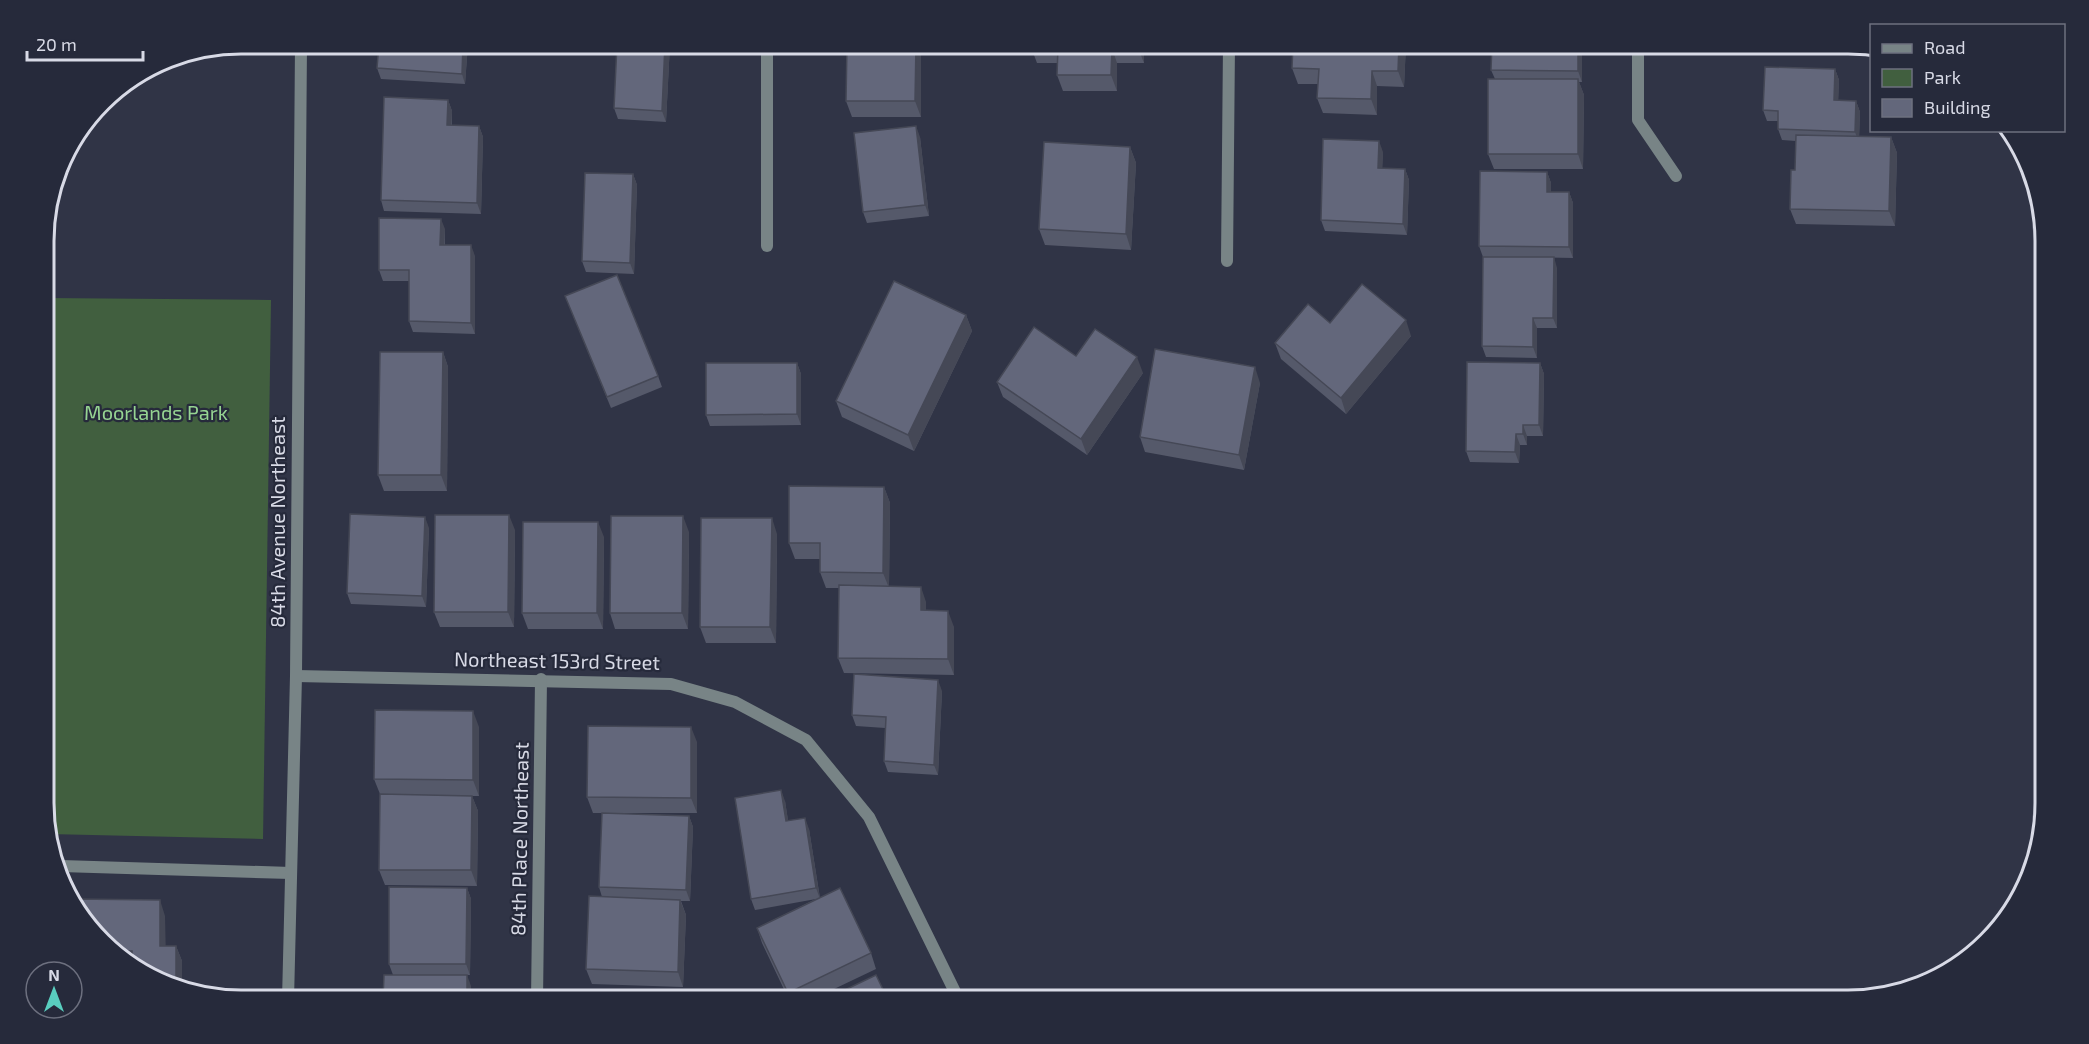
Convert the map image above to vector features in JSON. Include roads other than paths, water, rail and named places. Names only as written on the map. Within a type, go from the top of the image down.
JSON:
[{"type":"street","name":"84th Avenue Northeast","points":[[288,990],[296,676],[301,54]]},
{"type":"street","points":[[767,54],[767,246]]},
{"type":"street","points":[[1227,261],[1229,54]]},
{"type":"street","points":[[1638,54],[1638,120],[1676,176]]},
{"type":"street","name":"Northeast 153rd Street","points":[[296,676],[541,679],[670,684],[735,702],[806,740],[869,817],[954,990]]},
{"type":"street","name":"84th Place Northeast","points":[[537,990],[541,679]]},
{"type":"street","points":[[65,866],[291,873]]},
{"type":"park label","name":"Moorlands Park","points":[[156,413]]}]
